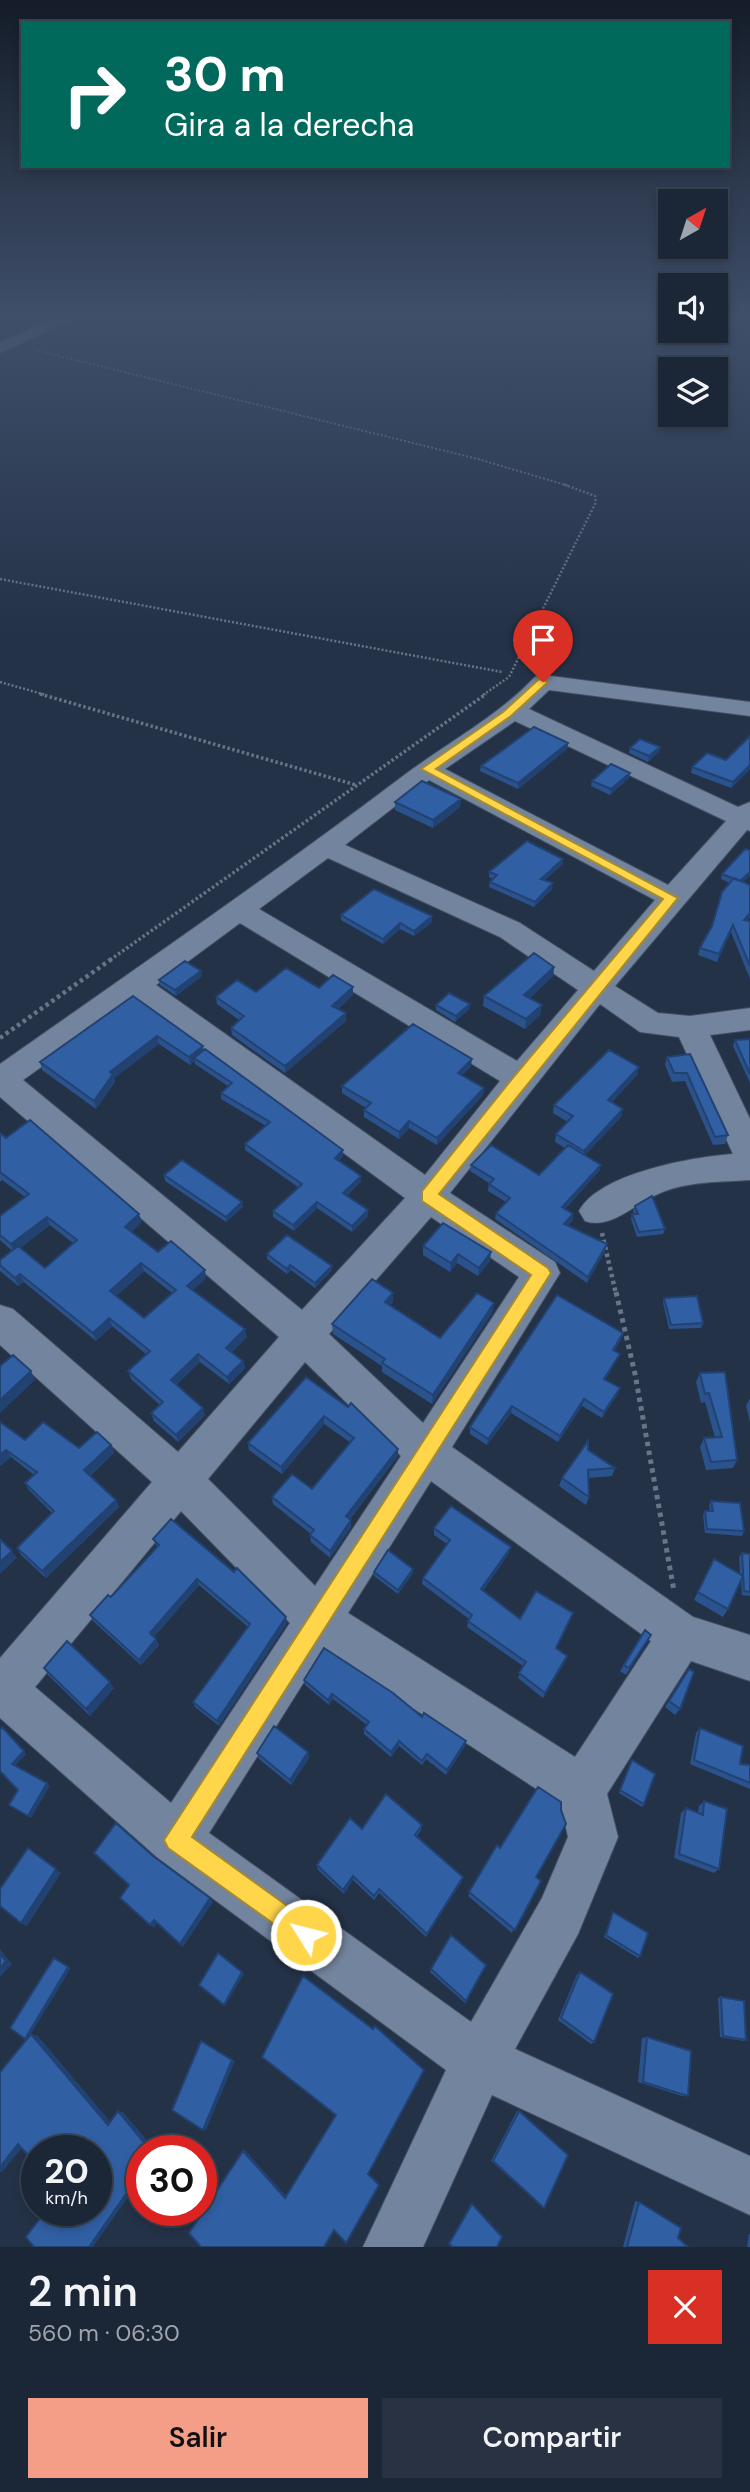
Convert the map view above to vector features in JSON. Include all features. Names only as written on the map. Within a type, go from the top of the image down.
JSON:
[{"type":"street","points":[[750,709],[543,682],[511,710],[427,769],[240,911],[0,1080],[304,1335],[426,1453],[681,1635],[750,1658]]},
{"type":"street","points":[[511,710],[747,817],[671,898],[521,1078],[428,1196],[304,1335],[182,1482],[1,1690],[176,1840],[479,2061],[750,2186]]},
{"type":"street","points":[[427,769],[671,898]]},
{"type":"street","points":[[327,847],[510,930],[651,1024],[690,1027],[750,1019]]},
{"type":"street","points":[[240,911],[521,1078]]},
{"type":"street","points":[[135,985],[428,1196],[542,1273],[176,1840]]},
{"type":"street","points":[[690,1027],[750,1154]]},
{"type":"street","points":[[597,1211],[652,1181],[699,1170],[750,1166]]},
{"type":"street","points":[[0,1321],[182,1482],[318,1621],[582,1790],[593,1837],[560,1916],[479,2061],[393,2247]]},
{"type":"street","points":[[582,1790],[681,1635]]},
{"type":"path","points":[[0,1038],[509,677],[596,502],[594,495],[478,459],[333,424]]},
{"type":"path","points":[[0,579],[502,672]]},
{"type":"path","points":[[0,682],[357,785]]},
{"type":"path","points":[[597,1211],[635,1374],[681,1635]]},
{"type":"building","points":[[534,727],[568,743],[518,783],[481,766]]},
{"type":"building","points":[[750,736],[750,765],[733,782],[692,767],[707,753],[726,760]]},
{"type":"building","points":[[640,739],[660,747],[649,756],[630,748]]},
{"type":"building","points":[[611,764],[630,773],[611,789],[592,781]]},
{"type":"building","points":[[422,781],[461,799],[433,820],[395,802]]},
{"type":"building","points":[[527,841],[563,859],[541,879],[553,883],[535,902],[490,882],[497,875],[489,872]]},
{"type":"building","points":[[745,849],[750,850],[750,872],[740,881],[722,874]]},
{"type":"building","points":[[734,878],[750,885],[750,913],[744,920],[750,921],[750,966],[733,925],[719,954],[700,948],[712,926],[722,892]]},
{"type":"building","points":[[374,889],[432,916],[414,931],[400,923],[383,939],[341,915]]},
{"type":"building","points":[[534,953],[554,967],[524,995],[542,1005],[526,1019],[484,996]]},
{"type":"building","points":[[185,961],[201,971],[175,990],[159,980]]},
{"type":"building","points":[[286,968],[319,988],[333,975],[353,987],[332,1006],[346,1013],[285,1066],[231,1028],[244,1016],[216,997],[237,980],[256,992]]},
{"type":"building","points":[[449,993],[470,1004],[456,1016],[436,1005]]},
{"type":"building","points":[[133,996],[203,1046],[189,1057],[157,1036],[110,1072],[113,1074],[94,1101],[40,1062]]},
{"type":"building","points":[[413,1024],[472,1059],[458,1073],[484,1088],[437,1138],[409,1121],[399,1132],[364,1110],[371,1103],[342,1086]]},
{"type":"building","points":[[750,1039],[750,1074],[735,1040]]},
{"type":"building","points":[[205,1049],[343,1150],[335,1158],[361,1176],[343,1193],[368,1210],[352,1226],[317,1202],[293,1225],[273,1211],[302,1184],[245,1144],[270,1122],[221,1093],[232,1083],[194,1058]]},
{"type":"building","points":[[609,1050],[639,1067],[608,1100],[623,1109],[584,1151],[556,1134],[573,1116],[554,1105]]},
{"type":"building","points":[[690,1054],[728,1135],[715,1137],[687,1073],[674,1073],[667,1057]]},
{"type":"building","points":[[30,1120],[139,1214],[125,1227],[158,1252],[171,1241],[205,1270],[187,1286],[245,1329],[226,1348],[243,1361],[227,1377],[198,1354],[171,1380],[203,1408],[176,1435],[151,1413],[163,1402],[128,1371],[150,1351],[109,1318],[93,1333],[20,1274],[15,1278],[0,1265],[0,1260],[18,1246],[45,1268],[77,1240],[47,1217],[11,1244],[0,1235],[0,1216],[29,1194],[0,1172],[0,1133],[6,1138]],"holes":[[[141,1263],[176,1290],[144,1318],[110,1291]]]},
{"type":"building","points":[[491,1145],[539,1175],[568,1145],[601,1165],[562,1207],[573,1214],[564,1224],[607,1244],[588,1277],[496,1213],[510,1198],[489,1184],[494,1179],[471,1165]]},
{"type":"building","points":[[182,1160],[242,1202],[226,1217],[164,1175]]},
{"type":"building","points":[[652,1196],[665,1229],[639,1232],[632,1214],[638,1214],[635,1206]]},
{"type":"building","points":[[443,1223],[491,1252],[479,1268],[458,1254],[451,1263],[423,1246]]},
{"type":"building","points":[[287,1235],[332,1266],[315,1283],[290,1265],[287,1269],[267,1254]]},
{"type":"building","points":[[372,1279],[393,1293],[385,1302],[440,1338],[477,1293],[494,1303],[433,1395],[382,1363],[385,1359],[332,1324]]},
{"type":"building","points":[[557,1295],[623,1333],[613,1350],[620,1354],[604,1379],[620,1388],[604,1412],[584,1399],[560,1436],[512,1406],[488,1439],[470,1427]]},
{"type":"building","points":[[697,1296],[703,1323],[671,1325],[664,1298]]},
{"type":"building","points":[[13,1355],[31,1371],[0,1400],[0,1366]]},
{"type":"building","points":[[725,1372],[737,1460],[711,1462],[704,1438],[722,1437],[700,1373]]},
{"type":"building","points":[[306,1377],[348,1407],[351,1403],[398,1449],[346,1516],[351,1520],[330,1551],[310,1535],[314,1530],[272,1497],[292,1474],[312,1489],[354,1438],[324,1416],[281,1467],[248,1443]]},
{"type":"building","points":[[0,1422],[25,1440],[43,1422],[79,1448],[97,1432],[111,1445],[84,1470],[116,1500],[42,1571],[17,1548],[54,1511],[25,1483],[37,1472],[6,1450],[0,1455]]},
{"type":"building","points":[[588,1441],[588,1450],[615,1468],[588,1470],[589,1497],[562,1478]]},
{"type":"building","points":[[711,1501],[740,1503],[744,1531],[707,1529],[705,1511],[713,1511]]},
{"type":"building","points":[[451,1506],[511,1547],[481,1589],[520,1619],[536,1591],[573,1613],[556,1648],[567,1656],[545,1693],[519,1673],[526,1662],[468,1621],[472,1615],[423,1578],[450,1540],[434,1528]]},
{"type":"building","points":[[171,1519],[234,1572],[237,1568],[286,1617],[217,1721],[193,1702],[250,1624],[197,1579],[150,1633],[156,1639],[139,1660],[90,1615],[108,1595],[111,1597],[159,1545],[153,1539]]},
{"type":"building","points":[[0,1539],[12,1551],[0,1562]]},
{"type":"building","points":[[388,1550],[413,1569],[398,1590],[374,1572]]},
{"type":"building","points":[[742,1553],[750,1554],[750,1592],[744,1591]]},
{"type":"building","points":[[714,1559],[743,1576],[728,1609],[698,1592]]},
{"type":"building","points":[[645,1630],[651,1635],[629,1668],[624,1665]]},
{"type":"building","points":[[67,1641],[110,1682],[86,1709],[44,1668]]},
{"type":"building","points":[[324,1648],[393,1693],[422,1717],[424,1713],[466,1741],[447,1770],[427,1754],[422,1761],[399,1741],[391,1752],[364,1729],[369,1722],[332,1694],[328,1700],[304,1680]]},
{"type":"building","points":[[689,1669],[694,1672],[680,1709],[669,1701]]},
{"type":"building","points":[[274,1726],[308,1752],[290,1780],[257,1753]]},
{"type":"building","points":[[2,1727],[24,1751],[12,1764],[47,1783],[28,1816],[9,1805],[18,1790],[0,1771]]},
{"type":"building","points":[[700,1728],[743,1746],[740,1764],[750,1765],[750,1783],[694,1760]]},
{"type":"building","points":[[632,1760],[655,1774],[644,1804],[620,1790]]},
{"type":"building","points":[[538,1787],[561,1802],[566,1824],[536,1877],[541,1881],[515,1930],[469,1892],[497,1845],[500,1848]]},
{"type":"building","points":[[386,1794],[422,1825],[415,1835],[463,1877],[427,1934],[379,1889],[374,1896],[353,1876],[343,1890],[317,1865],[350,1818],[362,1829]]},
{"type":"building","points":[[704,1801],[727,1809],[719,1869],[679,1854],[686,1808],[703,1815]]},
{"type":"building","points":[[116,1823],[153,1856],[210,1898],[180,1944],[154,1920],[150,1925],[120,1898],[129,1885],[94,1853]]},
{"type":"building","points":[[28,1848],[56,1869],[21,1923],[0,1906],[0,1889]]},
{"type":"building","points":[[613,1912],[648,1933],[640,1956],[606,1935]]},
{"type":"building","points":[[451,1935],[486,1965],[466,2001],[431,1969]]},
{"type":"building","points":[[218,1953],[242,1972],[224,2005],[199,1985]]},
{"type":"building","points":[[0,1954],[6,1961],[0,1968]]},
{"type":"building","points":[[54,1958],[68,1967],[25,2039],[10,2028]]},
{"type":"building","points":[[580,1972],[613,1994],[594,2042],[561,2018]]},
{"type":"building","points":[[303,1976],[373,2029],[375,2026],[424,2070],[368,2174],[379,2185],[346,2243],[334,2230],[324,2247],[201,2247],[189,2233],[194,2226],[217,2226],[217,2190],[243,2151],[285,2198],[336,2115],[262,2057]]},
{"type":"building","points":[[721,1997],[744,2001],[746,2040],[723,2036]]},
{"type":"building","points":[[31,2034],[108,2125],[118,2111],[138,2135],[126,2135],[126,2194],[112,2214],[112,2135],[21,2135],[21,2147],[18,2144],[0,2167],[0,2072]]},
{"type":"building","points":[[647,2037],[691,2051],[688,2096],[643,2082]]},
{"type":"building","points":[[201,2041],[232,2060],[203,2130],[172,2110]]},
{"type":"building","points":[[519,2111],[568,2155],[544,2208],[493,2161]]},
{"type":"building","points":[[639,2202],[681,2228],[678,2238],[688,2247],[627,2247]]},
{"type":"building","points":[[472,2204],[502,2237],[497,2247],[453,2247],[449,2244]]},
{"type":"building","points":[[34,2226],[104,2226],[89,2247],[34,2247],[26,2237]]},
{"type":"route","points":[[306,1935],[176,1840],[542,1273],[428,1196],[521,1078],[671,898],[427,769],[507,714],[543,682]]}]
